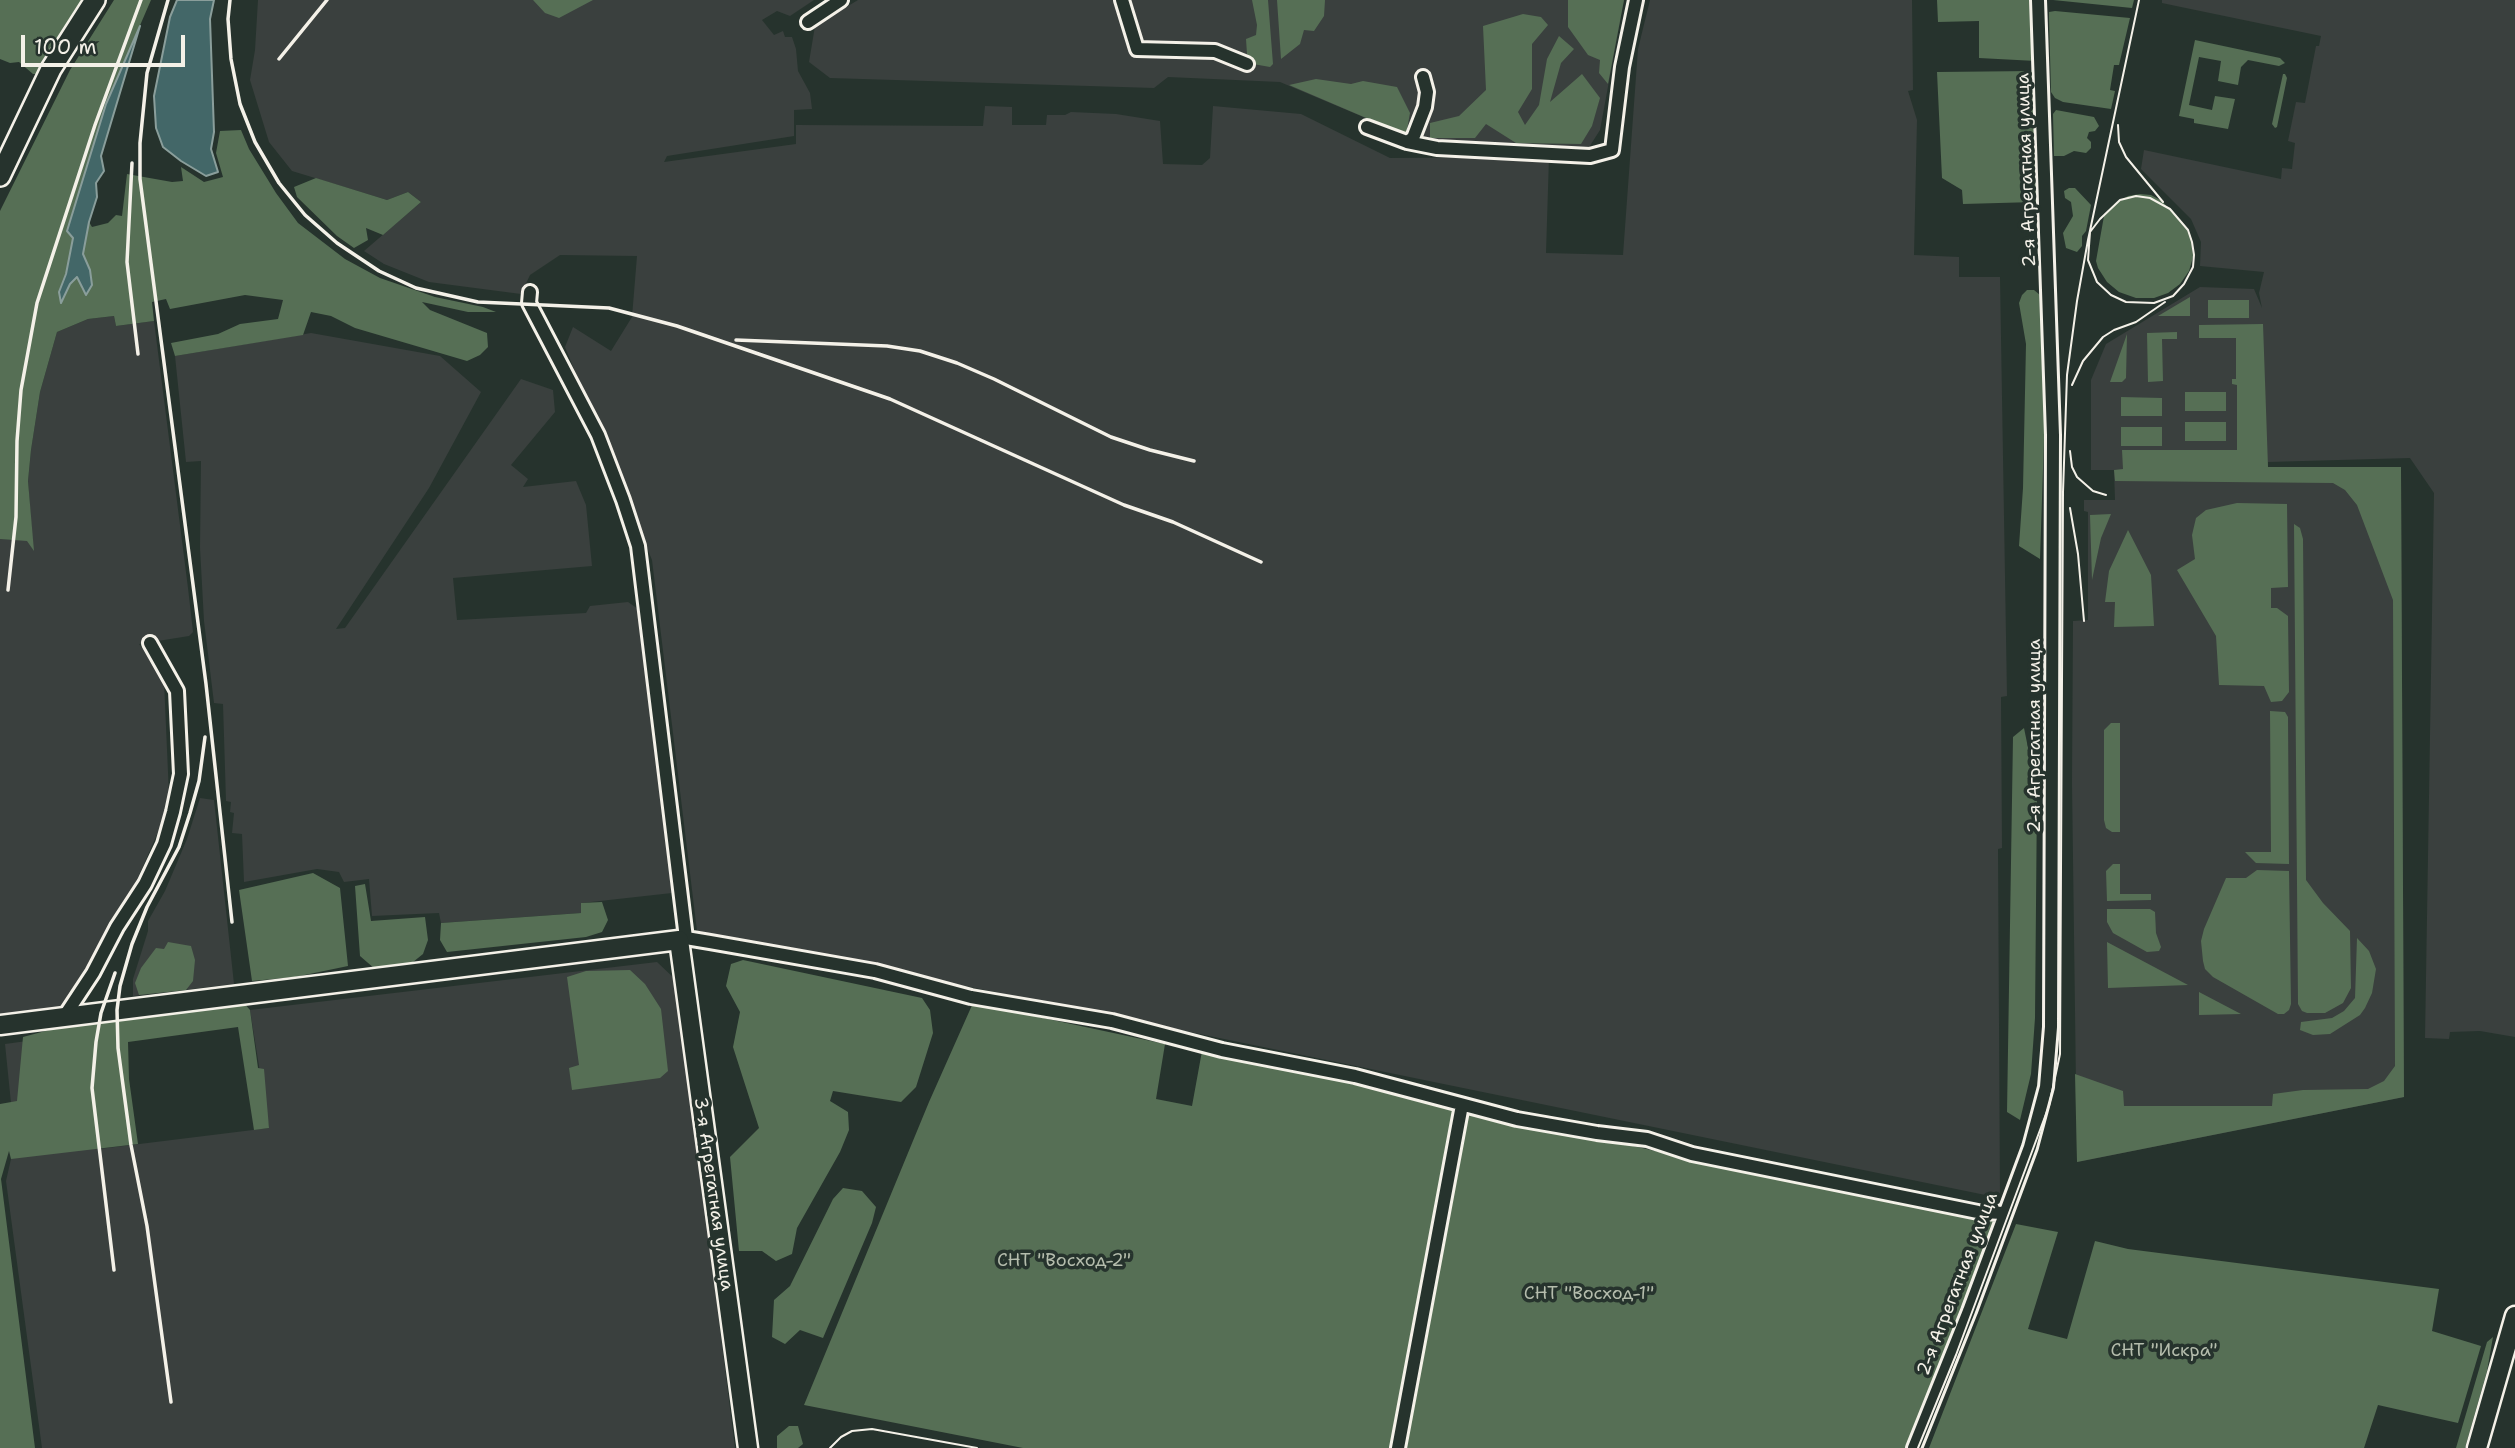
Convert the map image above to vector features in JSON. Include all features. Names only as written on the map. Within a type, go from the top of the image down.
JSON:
[{"type":"main road","points":[[0,176],[51,69],[95,0]]},
{"type":"street","points":[[808,22],[841,0]]},
{"type":"street","points":[[1122,0],[1137,49],[1215,51],[1247,64]]},
{"type":"street","points":[[1367,127],[1407,142],[1437,148],[1590,156],[1612,150],[1622,66],[1636,0]]},
{"type":"street","name":"2-я Агрегатная улица","points":[[1914,1448],[2030,1147],[2046,1087],[2051,1027],[2053,435],[2038,0]]},
{"type":"street","points":[[1407,142],[1413,138],[1426,107],[1423,77]]},
{"type":"street","points":[[530,292],[529,303],[598,435],[638,546],[682,939]]},
{"type":"street","points":[[64,1017],[145,884],[164,844],[173,812],[180,774],[177,691],[149,643]]},
{"type":"street","points":[[0,1025],[682,939],[875,971],[971,997],[1112,1021],[1222,1050],[1354,1076],[1531,1121],[1647,1139],[1692,1153],[1978,1212],[2005,1213]]},
{"type":"street","name":"3-я Агрегатная улица","points":[[682,939],[748,1448]]},
{"type":"street","points":[[1398,1448],[1462,1105]]},
{"type":"street","points":[[2477,1448],[2515,1316]]},
{"type":"shaded area","points":[[258,0],[814,0],[790,16],[777,11],[762,20],[774,35],[783,31],[785,37],[792,37],[798,71],[810,93],[812,109],[794,110],[794,136],[667,156],[664,162],[796,144],[796,125],[983,126],[985,106],[1012,107],[1012,125],[1046,125],[1047,115],[1065,115],[1071,112],[1116,114],[1160,121],[1163,164],[1202,165],[1210,158],[1213,106],[1301,114],[1390,158],[1549,157],[1546,253],[1623,255],[1638,49],[1650,0],[1912,0],[1913,90],[1908,91],[1917,120],[1914,255],[1959,257],[1959,277],[2000,277],[2007,696],[2001,697],[2002,848],[1998,849],[2000,1198],[697,931],[652,560],[565,347],[573,327],[611,351],[632,317],[637,256],[560,255],[530,275],[521,294],[429,282],[384,264],[364,251],[421,202],[408,192],[387,200],[292,171],[269,142],[250,80]]},
{"type":"shaded area","points":[[858,0],[1624,0],[1600,130],[1586,152],[1463,149],[1406,135],[1280,82],[1168,77],[1154,88],[830,78],[809,62],[815,26]]},
{"type":"shaded area","points":[[2162,0],[2515,0],[2515,1037],[2480,1031],[2450,1032],[2449,1039],[2425,1038],[2434,493],[2410,458],[2268,462],[2268,468],[2401,467],[2404,1097],[2077,1162],[2072,783],[2073,621],[2088,620],[2088,512],[2084,511],[2084,500],[2115,500],[2114,470],[2091,470],[2091,380],[2106,344],[2200,287],[2254,289],[2262,308],[2259,293],[2264,272],[2200,266],[2201,242],[2191,219],[2141,169],[2144,150],[2281,179],[2282,168],[2292,169],[2295,143],[2288,141],[2296,102],[2305,103],[2316,46],[2319,46],[2321,36],[2162,3]]},
{"type":"shaded area","points":[[114,316],[116,326],[154,321],[188,588],[193,632],[189,636],[139,644],[160,671],[164,681],[169,795],[162,823],[133,889],[92,968],[68,1007],[0,1015],[0,539],[28,540],[33,549],[28,481],[31,450],[40,392],[57,332],[88,319]]},
{"type":"shaded area","points":[[311,333],[440,356],[481,392],[429,488],[336,629],[345,628],[521,379],[553,390],[555,412],[511,465],[528,479],[523,487],[576,481],[586,505],[592,566],[453,578],[457,620],[586,613],[590,606],[628,602],[641,611],[674,890],[672,893],[582,903],[581,913],[441,923],[439,913],[372,916],[369,879],[344,882],[339,872],[317,869],[244,882],[242,834],[232,833],[234,813],[230,812],[231,802],[226,801],[223,704],[214,703],[204,621],[200,548],[201,461],[186,462],[175,356]]},
{"type":"shaded area","points":[[200,798],[214,800],[234,984],[133,996],[133,979],[148,931],[148,921],[165,891],[187,839]]},
{"type":"shaded area","points":[[657,962],[676,980],[735,1448],[42,1448],[6,1181],[11,1159],[16,1152],[5,1044],[93,1032],[99,1149],[269,1128],[250,1010]]},
{"type":"green space","points":[[0,0],[86,0],[40,74],[33,74],[19,62],[10,63],[0,59]]},
{"type":"green space","points":[[114,0],[151,0],[106,104],[67,230],[73,238],[66,274],[59,292],[61,302],[70,284],[78,277],[86,294],[91,285],[90,270],[83,254],[89,222],[92,227],[108,223],[116,215],[122,216],[127,174],[172,182],[183,181],[181,167],[204,182],[223,177],[216,153],[220,131],[241,130],[249,149],[298,223],[345,259],[380,278],[435,297],[496,312],[468,312],[422,302],[430,310],[487,333],[488,347],[480,355],[467,361],[355,328],[331,316],[311,312],[303,335],[175,356],[171,343],[218,334],[240,324],[278,319],[283,300],[245,295],[170,309],[166,299],[152,302],[154,321],[116,326],[114,316],[88,319],[57,332],[40,392],[31,450],[28,481],[34,551],[27,541],[0,539],[0,211],[70,70]]},
{"type":"green space","points":[[533,0],[593,0],[559,18],[545,13]]},
{"type":"green space","points":[[1252,0],[1268,0],[1273,64],[1270,67],[1253,64],[1247,54],[1246,39],[1256,35],[1257,25]]},
{"type":"green space","points":[[1277,0],[1325,0],[1324,16],[1314,31],[1304,30],[1300,44],[1281,59]]},
{"type":"green space","points":[[1568,0],[1624,0],[1608,84],[1599,73],[1600,60],[1588,55],[1568,27]]},
{"type":"green space","points":[[1937,0],[2034,0],[2036,61],[1979,58],[1979,21],[1938,22]]},
{"type":"green space","points":[[2053,0],[2134,0],[2132,8]]},
{"type":"green space","points":[[2049,12],[2130,18],[2119,65],[2114,65],[2110,90],[2115,91],[2111,109],[2063,102],[2051,92]]},
{"type":"green space","points":[[1523,14],[1541,17],[1548,25],[1532,44],[1532,89],[1518,112],[1525,125],[1539,105],[1547,59],[1559,36],[1574,49],[1561,63],[1550,102],[1582,74],[1600,98],[1592,126],[1581,144],[1516,143],[1486,124],[1475,138],[1430,138],[1430,123],[1459,116],[1486,90],[1483,26]]},
{"type":"green space","points":[[2195,40],[2280,58],[2285,63],[2279,66],[2248,60],[2241,67],[2238,85],[2218,81],[2221,61],[2199,57],[2189,105],[2212,110],[2215,96],[2235,99],[2228,129],[2194,123],[2194,119],[2179,116]]},
{"type":"green space","points":[[2033,71],[2037,74],[2042,197],[2035,202],[1963,204],[1962,190],[1942,178],[1937,72]]},
{"type":"green space","points":[[2283,74],[2287,78],[2275,128],[2272,124]]},
{"type":"green space","points":[[1316,79],[1351,84],[1363,81],[1397,87],[1410,113],[1406,135],[1289,85]]},
{"type":"green space","points":[[2056,110],[2094,117],[2099,126],[2095,131],[2089,132],[2087,138],[2091,142],[2091,148],[2086,153],[2074,151],[2064,156],[2054,156],[2053,114]]},
{"type":"green space","points":[[316,178],[387,200],[408,192],[421,202],[383,235],[366,228],[368,240],[354,248],[337,236],[297,197],[294,187]]},
{"type":"green space","points":[[2075,188],[2091,205],[2086,231],[2082,236],[2082,246],[2077,252],[2066,248],[2063,233],[2073,216],[2071,202],[2065,198],[2064,191]]},
{"type":"green space","points":[[2151,195],[2162,201],[2186,227],[2192,241],[2193,257],[2189,271],[2180,284],[2168,293],[2154,298],[2136,298],[2119,292],[2107,282],[2096,261],[2104,216],[2118,202],[2128,196]]},
{"type":"green space","points":[[2027,290],[2034,290],[2040,295],[2047,348],[2040,559],[2019,546],[2026,344],[2019,303]]},
{"type":"green space","points":[[2190,297],[2190,316],[2158,316]]},
{"type":"green space","points":[[2208,300],[2249,300],[2249,318],[2208,318]]},
{"type":"green space","points":[[2263,324],[2268,467],[2401,467],[2404,1097],[2077,1162],[2075,1074],[2123,1091],[2124,1106],[2272,1106],[2273,1094],[2303,1090],[2368,1089],[2384,1081],[2395,1066],[2393,600],[2357,505],[2345,490],[2333,483],[2115,481],[2114,470],[2123,469],[2122,450],[2237,450],[2237,385],[2232,384],[2232,379],[2236,379],[2236,338],[2199,338],[2199,325]]},
{"type":"green space","points":[[2177,332],[2177,339],[2162,339],[2163,381],[2148,382],[2147,333]]},
{"type":"green space","points":[[2127,334],[2126,378],[2122,382],[2110,382]]},
{"type":"green space","points":[[2185,392],[2226,392],[2226,411],[2185,411]]},
{"type":"green space","points":[[2121,397],[2162,398],[2162,416],[2121,416]]},
{"type":"green space","points":[[2185,422],[2226,422],[2226,441],[2185,441]]},
{"type":"green space","points":[[2121,427],[2162,427],[2162,446],[2121,446]]},
{"type":"green space","points":[[2237,503],[2287,504],[2288,587],[2271,588],[2271,608],[2277,608],[2288,616],[2289,692],[2282,701],[2271,702],[2264,686],[2219,685],[2216,636],[2177,570],[2195,559],[2192,535],[2196,518],[2206,510]]},
{"type":"green space","points":[[2111,514],[2101,538],[2092,580],[2090,515]]},
{"type":"green space","points":[[2294,524],[2300,528],[2303,539],[2306,880],[2323,903],[2350,931],[2351,988],[2343,1003],[2325,1013],[2307,1013],[2302,1011],[2298,1004]]},
{"type":"green space","points":[[2128,530],[2151,575],[2154,626],[2114,627],[2115,602],[2105,602],[2109,571]]},
{"type":"green space","points":[[2270,711],[2285,712],[2288,717],[2289,864],[2256,863],[2245,852],[2271,852]]},
{"type":"green space","points":[[2111,723],[2120,723],[2120,832],[2112,832],[2106,828],[2104,820],[2104,730]]},
{"type":"green space","points":[[2024,728],[2037,792],[2035,1018],[2031,1074],[2020,1120],[2007,1112],[2013,737]]},
{"type":"green space","points":[[2113,864],[2120,864],[2120,894],[2151,894],[2151,900],[2107,901],[2106,871]]},
{"type":"green space","points":[[2257,870],[2289,871],[2291,1004],[2284,1014],[2278,1014],[2213,977],[2205,969],[2203,961],[2201,941],[2204,929],[2226,878],[2246,878]]},
{"type":"green space","points":[[313,873],[340,888],[348,966],[295,977],[252,981],[239,890]]},
{"type":"green space","points":[[365,884],[371,921],[425,917],[428,940],[423,954],[408,966],[375,969],[360,956],[355,886]]},
{"type":"green space","points":[[602,902],[608,920],[602,932],[586,937],[447,952],[440,940],[441,923],[581,913],[581,903]]},
{"type":"green space","points":[[2107,909],[2150,909],[2155,912],[2156,933],[2161,947],[2159,951],[2147,952],[2113,933],[2107,922]]},
{"type":"green space","points":[[2357,938],[2369,951],[2376,969],[2372,993],[2365,1008],[2360,1015],[2330,1034],[2313,1035],[2300,1030],[2301,1022],[2332,1018],[2344,1011],[2355,998]]},
{"type":"green space","points":[[168,942],[191,946],[195,960],[193,981],[186,990],[139,995],[135,983],[141,968],[156,948],[164,949]]},
{"type":"green space","points":[[2107,942],[2188,985],[2108,988]]},
{"type":"green space","points":[[743,960],[922,998],[930,1010],[933,1033],[916,1087],[901,1102],[833,1091],[830,1101],[848,1112],[849,1130],[840,1152],[797,1228],[792,1254],[776,1261],[762,1251],[739,1251],[730,1157],[759,1128],[733,1047],[740,1012],[726,986],[731,964]]},
{"type":"green space","points":[[630,970],[645,984],[661,1009],[668,1071],[660,1078],[572,1090],[569,1068],[579,1065],[567,977],[586,971]]},
{"type":"green space","points":[[2199,992],[2241,1014],[2199,1015]]},
{"type":"green space","points":[[243,1002],[250,1010],[258,1068],[264,1069],[269,1128],[254,1130],[238,1027],[128,1042],[129,1079],[138,1144],[11,1159],[9,1151],[1,1179],[35,1448],[0,1448],[0,1104],[17,1101],[23,1037],[75,1023]]},
{"type":"green space","name":"СНТ \"Восход-2\"","points":[[973,1003],[1165,1044],[1156,1099],[1192,1106],[1202,1051],[1457,1106],[1390,1448],[1023,1448],[804,1405],[929,1102]]},
{"type":"green space","name":"СНТ \"Восход-1\"","points":[[1466,1109],[1696,1160],[1998,1219],[1963,1317],[1906,1448],[1401,1448]]},
{"type":"green space","points":[[843,1188],[862,1191],[876,1207],[872,1223],[823,1338],[800,1330],[785,1344],[772,1337],[774,1300],[790,1286],[833,1199]]},
{"type":"green space","name":"СНТ \"Искра\"","points":[[2016,1224],[2058,1232],[2028,1329],[2067,1339],[2095,1241],[2128,1249],[2439,1289],[2432,1331],[2481,1346],[2458,1423],[2378,1405],[2364,1448],[1929,1448]]},
{"type":"green space","points":[[2493,1337],[2487,1371],[2465,1448],[2456,1448],[2487,1342]]},
{"type":"green space","points":[[789,1426],[798,1426],[803,1444],[798,1448],[777,1448],[777,1436]]},
{"type":"water","points":[[177,0],[214,0],[210,19],[214,132],[211,149],[218,172],[206,176],[163,147],[156,128],[154,96],[170,17]]},
{"type":"water","points":[[140,26],[101,156],[104,171],[96,183],[97,197],[83,254],[90,270],[92,285],[86,295],[77,277],[70,284],[61,303],[59,292],[66,274],[73,238],[67,231],[106,104]]},
{"type":"tram line","points":[[1918,1448],[1956,1355],[2049,1106],[2060,1054],[2063,492],[2067,375],[2088,240],[2139,0]]},
{"type":"tram line","points":[[2118,125],[2119,142],[2126,157],[2163,202]]},
{"type":"tram line","points":[[2136,196],[2150,198],[2170,209],[2188,230],[2192,242],[2193,267],[2184,284],[2173,296],[2154,303],[2126,302],[2111,295],[2097,282],[2088,260],[2090,232],[2120,200],[2136,196]]},
{"type":"tram line","points":[[2072,385],[2083,361],[2103,337],[2136,322],[2165,302]]},
{"type":"tram line","points":[[2070,451],[2072,467],[2077,477],[2093,491],[2106,495]]},
{"type":"tram line","points":[[2070,508],[2078,554],[2084,621]]},
{"type":"tram line","points":[[830,1448],[852,1431],[872,1429],[977,1448]]},
{"type":"railway","points":[[8,590],[16,517],[21,390],[37,303],[95,125],[141,0]]},
{"type":"railway","points":[[168,0],[147,73],[140,143],[140,179],[206,684],[232,922]]},
{"type":"railway","points":[[230,0],[228,19],[231,59],[240,104],[255,142],[279,183],[305,215],[337,243],[379,271],[416,288],[478,302],[609,308],[677,326],[890,399],[1124,505],[1173,522],[1261,562]]},
{"type":"railway","points":[[279,59],[327,0]]},
{"type":"railway","points":[[132,163],[127,262],[138,354]]},
{"type":"railway","points":[[736,340],[887,346],[920,351],[994,379],[1111,437],[1194,461]]},
{"type":"railway","points":[[171,1402],[147,1226],[131,1145],[118,1048],[117,1010],[120,986],[132,944],[147,907],[179,847],[190,813],[199,781],[205,737]]},
{"type":"railway","points":[[114,1270],[92,1088],[101,1013],[115,973]]}]
